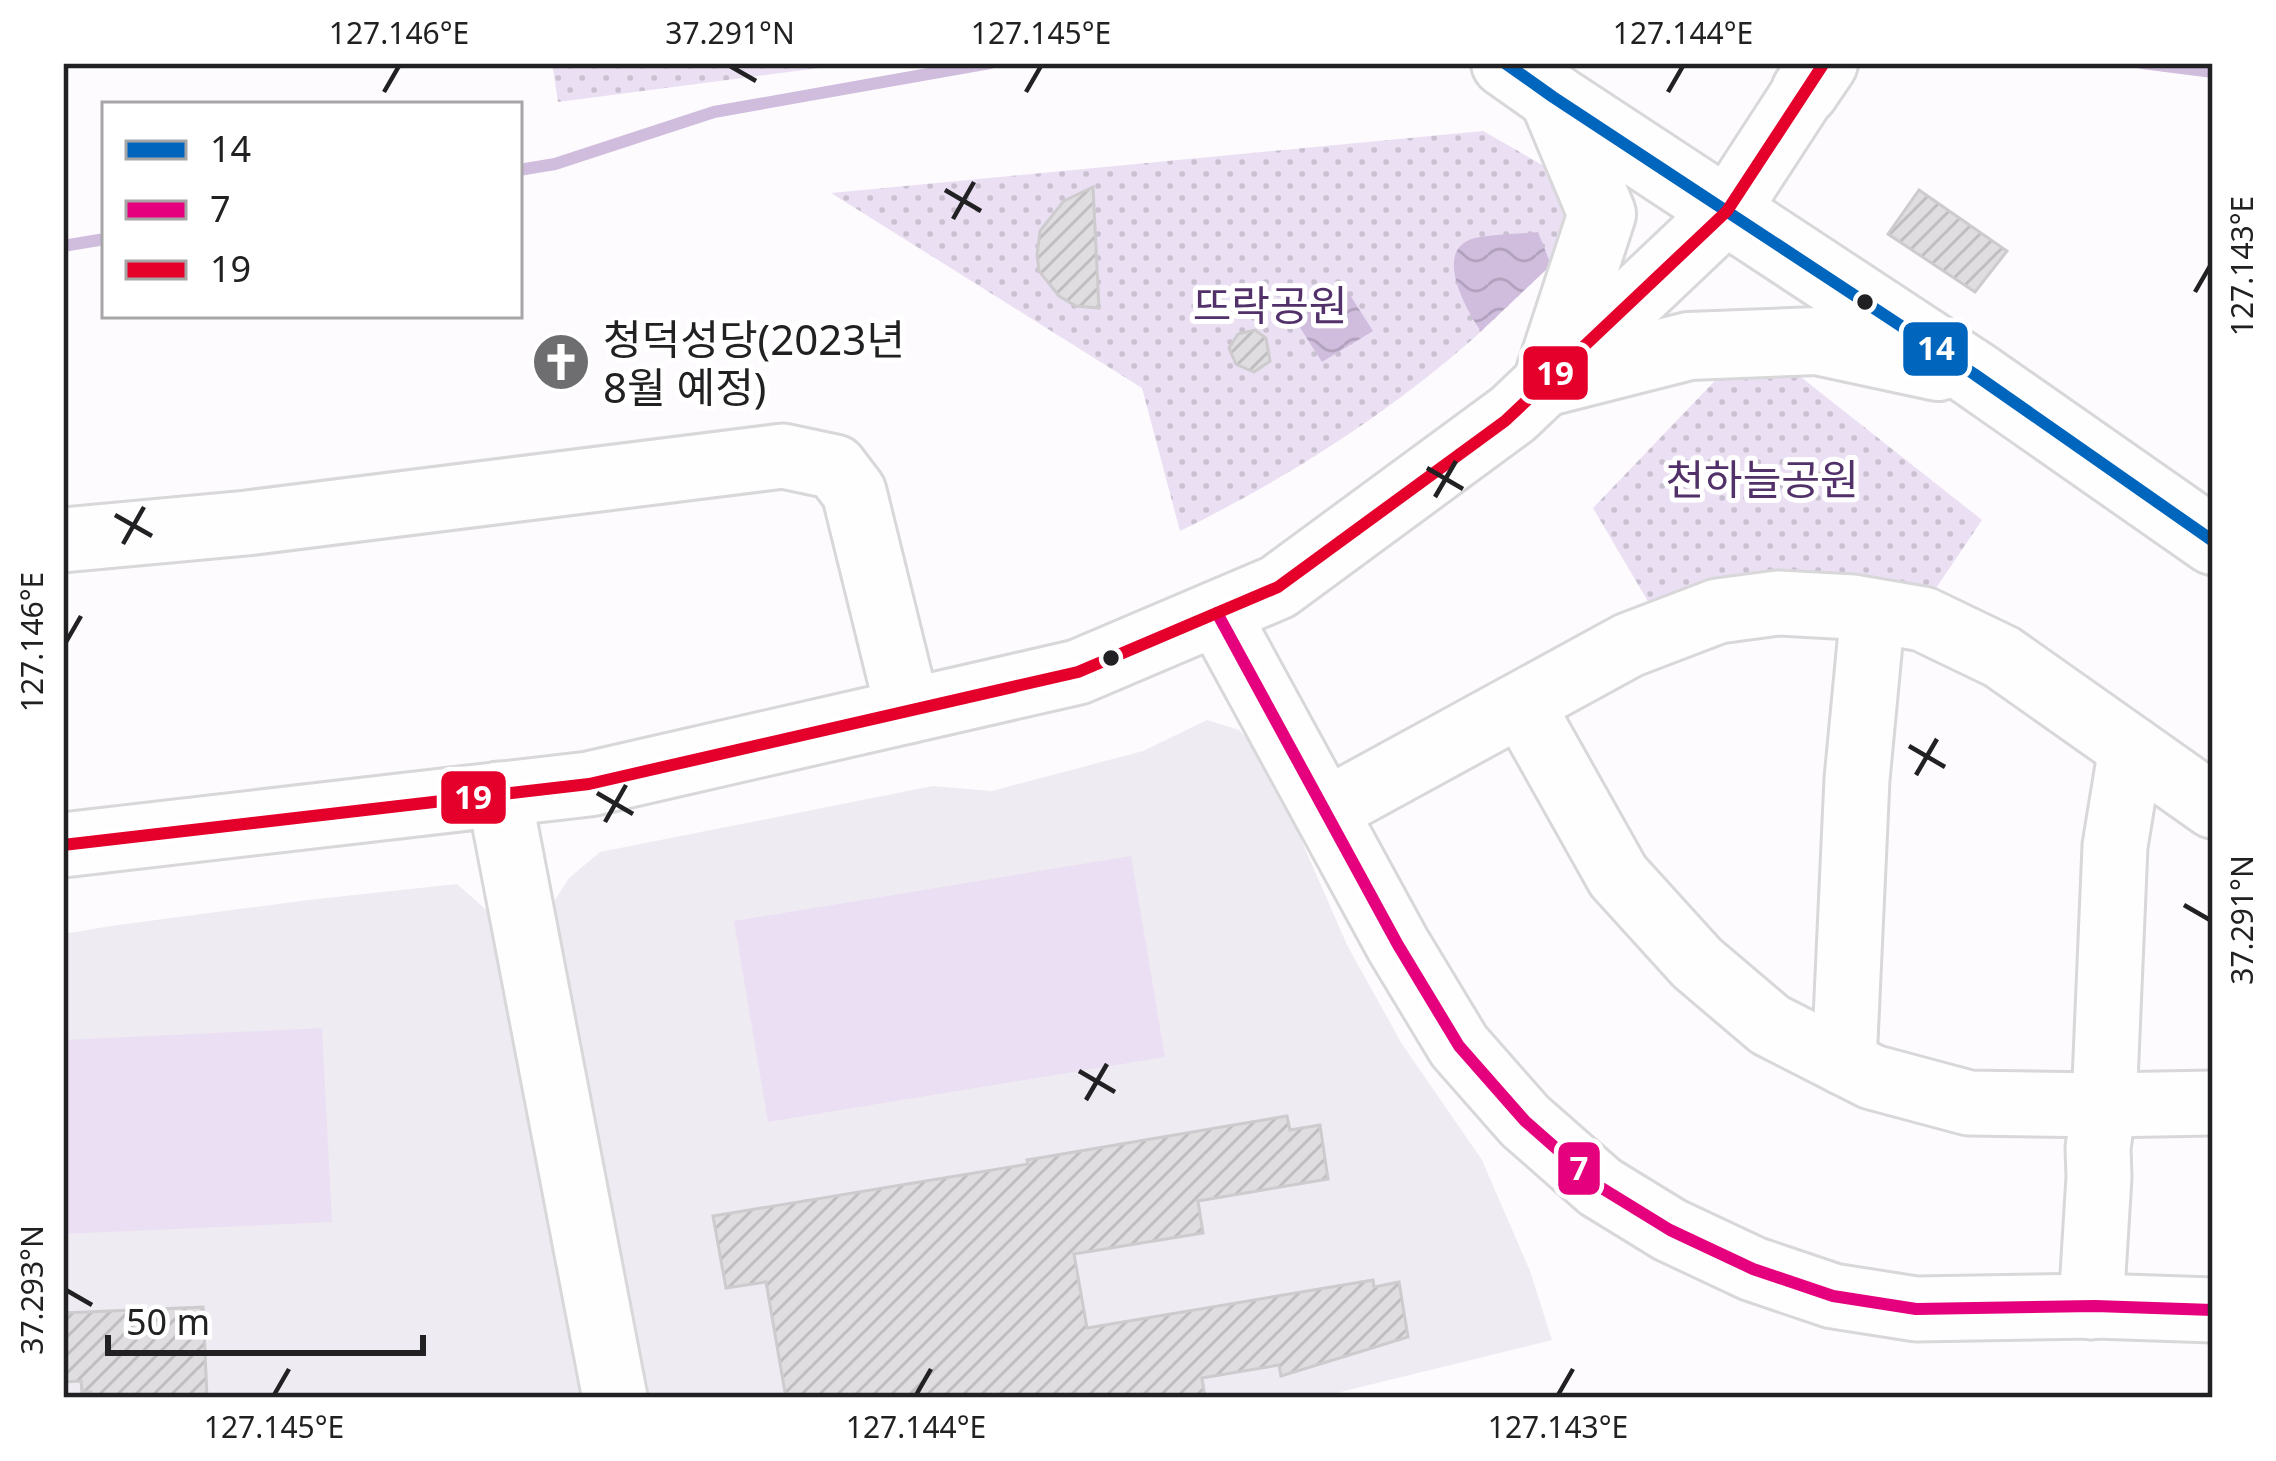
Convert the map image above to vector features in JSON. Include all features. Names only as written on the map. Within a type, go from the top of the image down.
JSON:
[{"type":"main road","points":[[1529,80],[1974,374],[2213,541]]},
{"type":"main road","points":[[1529,80],[1602,214],[1547,382]]},
{"type":"main road","points":[[1547,382],[1689,346],[1817,341],[1974,374]]},
{"type":"street","points":[[63,845],[589,784],[1078,672],[1217,613],[1278,586],[1505,421],[1727,211],[1814,77]]},
{"type":"street","points":[[63,541],[247,523],[783,456],[835,467],[854,492],[908,711]]},
{"type":"street","points":[[1325,812],[1629,645],[1718,611],[1778,603],[1873,610],[1923,620],[2002,657],[2213,806]]},
{"type":"street","points":[[1844,1063],[1857,779],[1873,610]]},
{"type":"street","points":[[1217,613],[1397,945],[1460,1046],[1525,1120],[1600,1187],[1670,1230],[1753,1269],[1833,1296],[1916,1309],[2213,1310]]},
{"type":"street","points":[[1522,705],[1618,876],[1696,963],[1770,1025],[1872,1077],[1969,1103],[2213,1103]]},
{"type":"street","points":[[2091,1307],[2115,847],[2131,748]]},
{"type":"street","points":[[499,794],[615,1398]]},
{"type":"shaded area","points":[[1207,720],[1239,730],[1266,759],[1347,945],[1402,1044],[1482,1160],[1530,1271],[1552,1340],[1316,1398],[644,1398],[551,906],[569,878],[600,852],[933,786],[992,791],[1143,751]]},
{"type":"shaded area","points":[[457,884],[491,914],[594,1398],[63,1398],[63,934]]},
{"type":"green space","points":[[552,63],[858,63],[558,102]]},
{"type":"green space","name":"뜨락공원","points":[[1483,131],[1560,175],[1569,244],[1562,255],[1474,338],[1370,420],[1296,468],[1180,531],[1142,388],[831,193]]},
{"type":"green space","name":"천하늘공원","points":[[1728,367],[1797,374],[1982,520],[1928,600],[1653,610],[1593,508]]},
{"type":"green space","points":[[1131,856],[1165,1057],[768,1122],[734,921]]},
{"type":"green space","points":[[322,1028],[332,1222],[63,1234],[63,1040]]},
{"type":"water","points":[[1538,232],[1551,265],[1481,331],[1455,278],[1457,251],[1480,237]]},
{"type":"water","points":[[1341,281],[1373,331],[1322,362],[1290,312]]},
{"type":"building","points":[[1093,187],[1099,308],[1076,306],[1059,296],[1039,271],[1037,255],[1040,231],[1064,201]]},
{"type":"building","points":[[1919,190],[2007,251],[1975,292],[1888,234]]},
{"type":"building","points":[[1255,330],[1266,338],[1270,361],[1254,372],[1236,364],[1229,348],[1238,334]]},
{"type":"building","points":[[1287,1116],[1290,1130],[1320,1125],[1328,1179],[1198,1201],[1203,1233],[1074,1254],[1087,1328],[1373,1280],[1374,1287],[1399,1282],[1408,1337],[1281,1376],[1279,1365],[1202,1378],[1205,1398],[786,1398],[766,1282],[726,1288],[713,1216]]},
{"type":"building","points":[[203,1307],[207,1398],[91,1398],[91,1392],[82,1392],[81,1381],[63,1382],[63,1313]]},
{"type":"waterway","points":[[522,170],[555,164],[714,112],[990,63]]},
{"type":"waterway","points":[[2142,63],[2213,72]]},
{"type":"waterway","points":[[63,246],[102,240]]},
{"type":"transit line","name":"14","points":[[1505,63],[1974,374],[2213,541]]},
{"type":"transit line","name":"19","points":[[63,845],[589,784],[1078,672],[1278,587],[1505,421],[1727,211],[1824,63]]},
{"type":"transit line","name":"7","points":[[1217,613],[1398,945],[1459,1046],[1525,1121],[1600,1187],[1670,1230],[1753,1269],[1833,1296],[1916,1309],[2095,1306],[2213,1310]]},
{"type":"place","name":"청덕성당(2023년 8월 예정)","points":[[561,362]]}]
